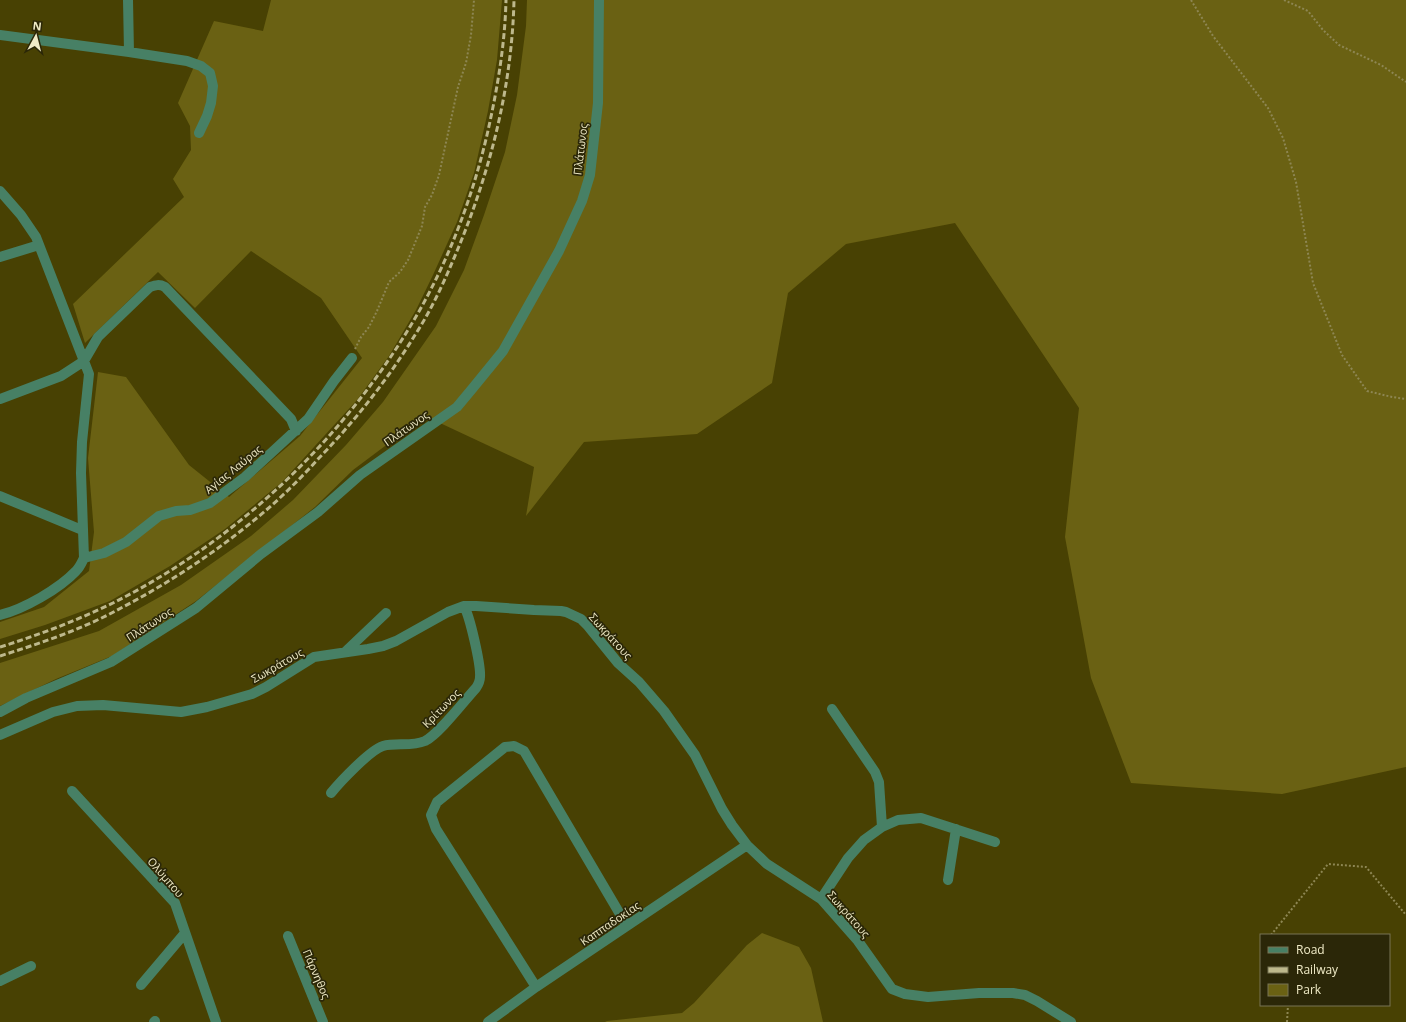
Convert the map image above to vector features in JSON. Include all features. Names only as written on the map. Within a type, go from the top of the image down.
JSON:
[{"type":"street","points":[[128,0],[129,52]]},
{"type":"street","name":"Πλάτωνος","points":[[0,712],[26,698],[111,662],[196,608],[261,554],[318,512],[360,475],[457,407],[503,351],[559,251],[582,201],[590,175],[598,103],[599,0]]},
{"type":"street","points":[[0,35],[129,52],[187,61],[201,66],[210,73],[213,86],[211,103],[199,133]]},
{"type":"street","points":[[0,191],[28,224],[39,245],[89,374],[82,442],[81,473],[84,558],[77,570],[58,588],[11,612],[0,615]]},
{"type":"street","points":[[0,257],[39,245]]},
{"type":"street","points":[[0,399],[62,376],[84,361],[98,337],[150,287],[156,285],[165,287],[292,419],[296,431]]},
{"type":"street","name":"Αγίας Λαύρας","points":[[84,558],[104,553],[126,542],[159,516],[176,510],[190,510],[210,503],[245,477],[308,419],[352,358]]},
{"type":"street","points":[[0,496],[82,530]]},
{"type":"street","name":"Σωκράτους","points":[[0,735],[53,712],[77,706],[103,705],[181,712],[201,709],[238,698],[266,687],[314,658],[383,646],[396,641],[448,612],[464,606],[561,611],[572,614],[581,619],[618,663],[653,698],[675,725],[695,755],[722,809],[747,845],[767,864],[821,899],[858,941],[889,986],[898,992],[928,997],[979,993],[1025,995],[1071,1022]]},
{"type":"street","name":"Κρίτωνος","points":[[331,793],[342,780],[372,752],[382,746],[404,745],[425,741],[437,732],[476,688],[480,680],[480,670],[470,623],[464,606]]},
{"type":"street","points":[[345,652],[386,612]]},
{"type":"street","points":[[832,709],[874,772],[878,782],[882,827]]},
{"type":"street","points":[[536,987],[436,829],[432,815],[436,802],[505,747],[514,746],[524,751],[627,926]]},
{"type":"street","name":"Ολύμπου","points":[[72,791],[175,903],[216,1022]]},
{"type":"street","points":[[821,899],[848,858],[860,844],[882,827],[898,820],[921,818],[995,842]]},
{"type":"street","points":[[948,880],[956,830]]},
{"type":"street","name":"Καππαδοκίας","points":[[488,1022],[536,987],[747,845]]},
{"type":"street","points":[[141,985],[185,933]]},
{"type":"street","name":"Πάρνηθος","points":[[288,936],[323,1022]]},
{"type":"street","points":[[0,981],[31,966]]},
{"type":"path","points":[[352,358],[361,337],[369,327],[377,311],[389,282],[400,272],[408,260],[422,226],[425,207],[432,195],[439,175],[458,87],[466,63],[471,35],[474,0]]},
{"type":"path","points":[[1191,0],[1213,36],[1268,108],[1283,138],[1296,182],[1313,283],[1342,355],[1368,391],[1406,399]]},
{"type":"path","points":[[1284,0],[1308,11],[1323,30],[1339,45],[1381,65],[1406,82]]},
{"type":"path","points":[[1272,934],[1328,864],[1366,867],[1406,915]]},
{"type":"path","points":[[1287,1022],[1288,1006]]},
{"type":"green space","points":[[271,0],[502,0],[497,60],[488,111],[474,173],[457,222],[416,310],[389,356],[357,400],[282,482],[225,529],[170,566],[110,601],[45,625],[0,639],[0,622],[44,607],[89,571],[94,532],[88,458],[98,372],[126,377],[189,465],[229,497],[300,436],[362,358],[321,298],[251,251],[195,308],[158,272],[85,343],[73,304],[184,197],[173,179],[191,150],[190,126],[178,103],[214,21],[263,31]]},
{"type":"green space","points":[[527,0],[1406,0],[1406,767],[1282,794],[1131,783],[1091,678],[1065,537],[1079,408],[955,223],[846,244],[788,293],[772,383],[697,434],[584,442],[526,516],[534,467],[425,416],[353,470],[315,507],[196,601],[112,656],[56,679],[0,706],[0,663],[99,631],[181,585],[251,536],[293,500],[346,445],[383,402],[436,326],[464,270],[484,215],[505,152],[517,95],[526,26]]},
{"type":"green space","points":[[762,933],[799,947],[811,968],[823,1022],[605,1022],[682,1013],[694,1003],[747,945]]},
{"type":"railway","points":[[0,647],[58,627],[115,602],[202,550],[242,519],[280,486],[316,450],[350,412],[380,372],[408,330],[434,284],[465,211],[481,160],[491,118],[502,51],[506,0]]},
{"type":"railway","points":[[0,656],[62,635],[107,616],[157,588],[209,555],[258,517],[290,489],[332,444],[370,399],[394,368],[427,315],[448,273],[480,191],[504,97],[509,65],[514,0]]}]
